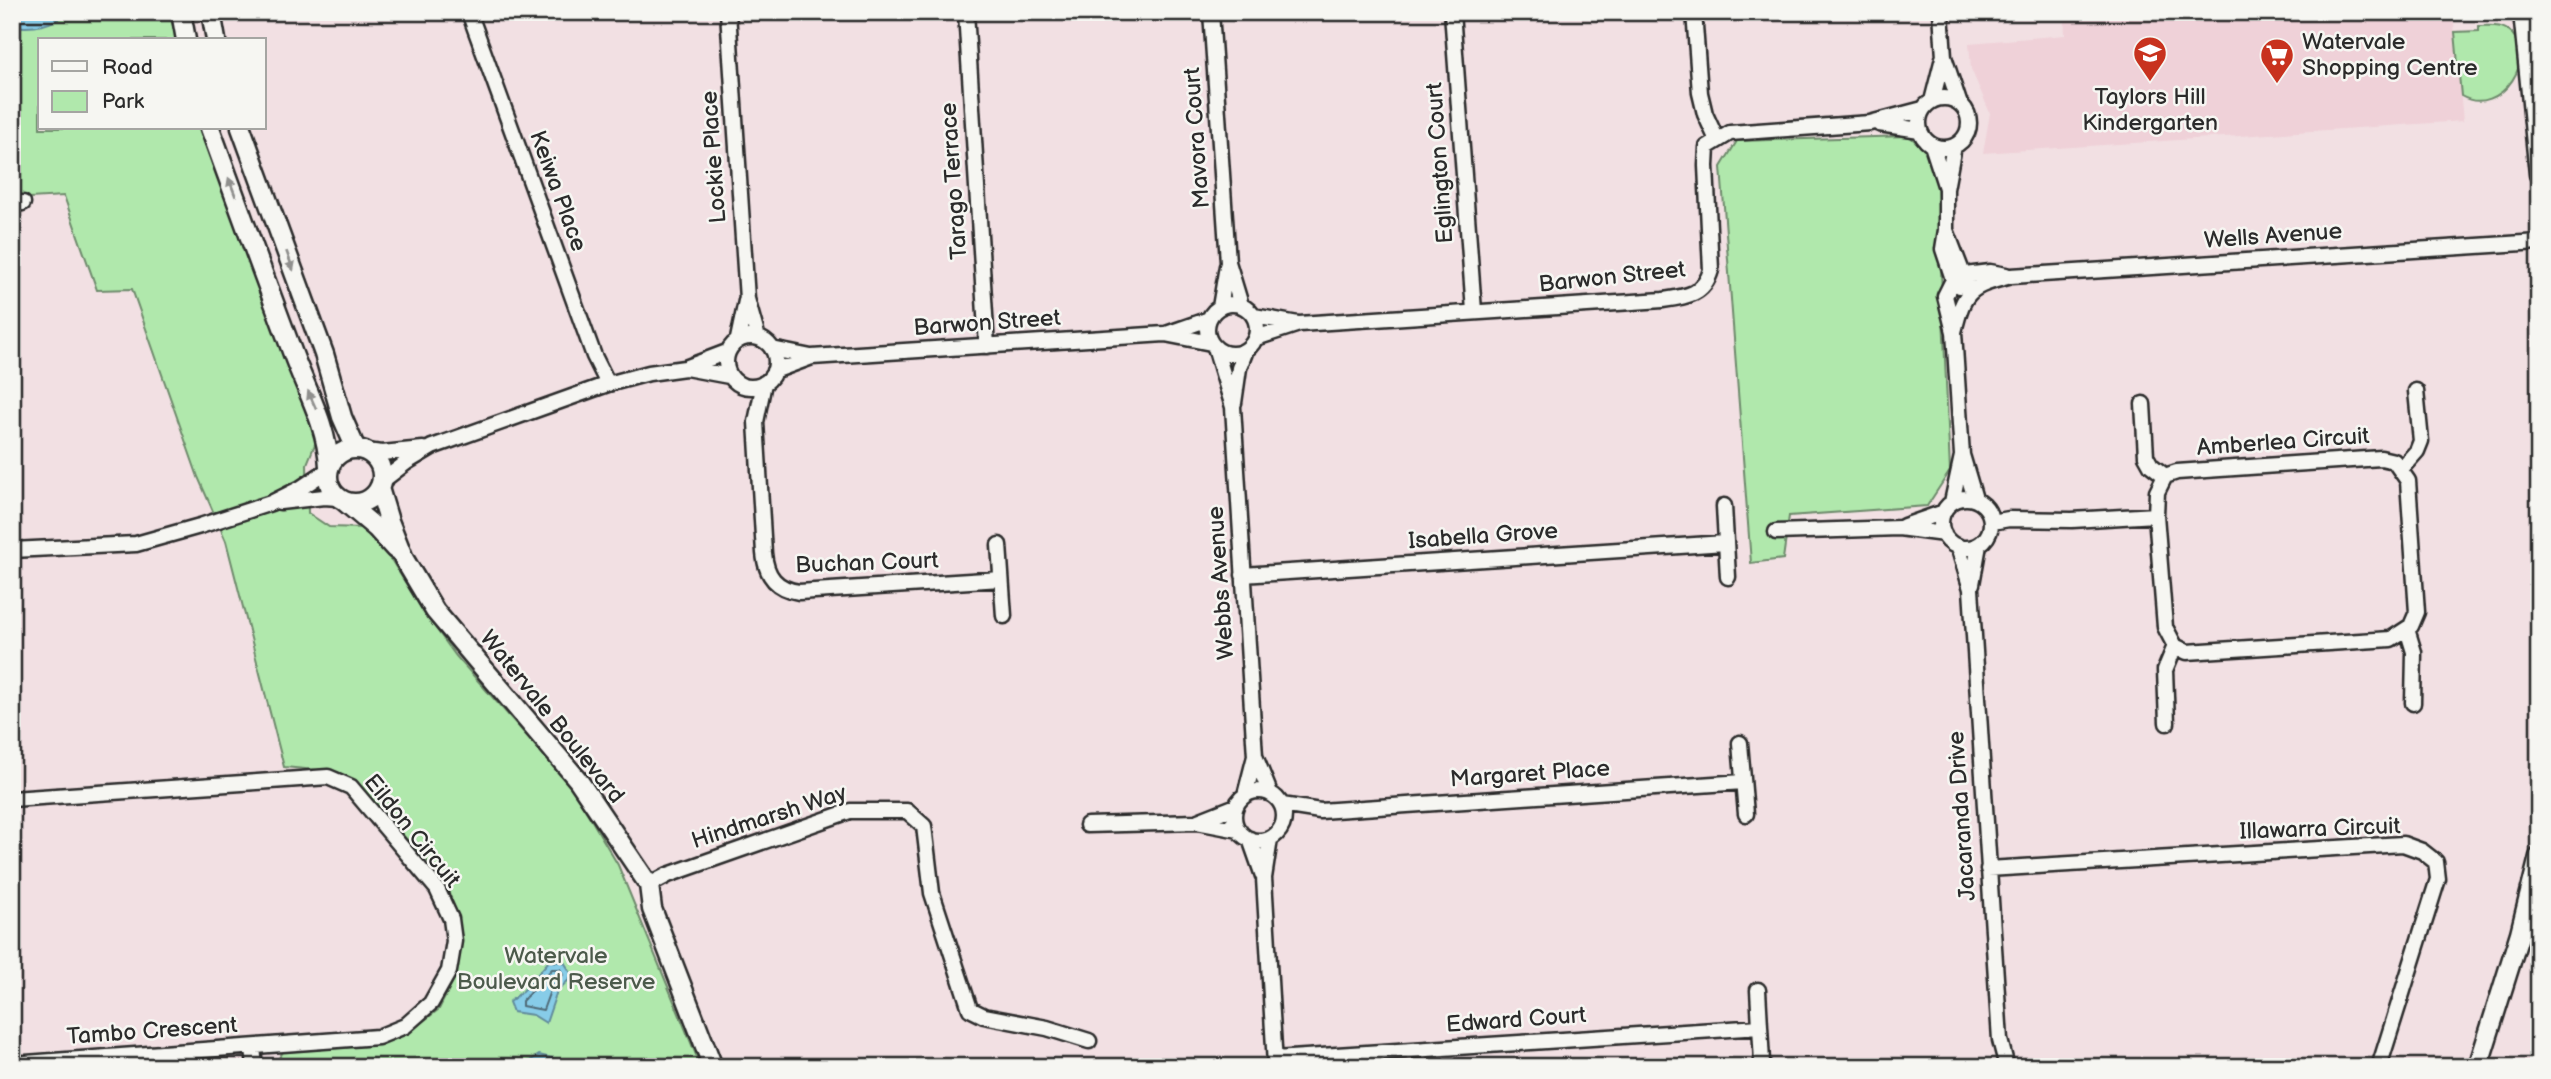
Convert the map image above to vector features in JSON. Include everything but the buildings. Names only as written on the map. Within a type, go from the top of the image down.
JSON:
[{"type":"street","points":[[181,12],[186,38]]},
{"type":"street","points":[[211,12],[216,38]]},
{"type":"street","name":"Keiwa Place","points":[[469,12],[594,356],[608,384]]},
{"type":"street","name":"Lockie Place","points":[[728,12],[747,299],[758,338]]},
{"type":"street","name":"Tarago Terrace","points":[[966,12],[987,346]]},
{"type":"street","name":"Mavora Court","points":[[1211,12],[1228,262],[1241,305]]},
{"type":"street","name":"Eglington Court","points":[[1452,12],[1474,312]]},
{"type":"street","points":[[1694,12],[1700,93],[1705,114],[1717,140],[1730,133],[1870,123],[1920,130]]},
{"type":"street","points":[[1941,12],[1944,57],[1959,102],[1969,115],[1970,123],[1964,139],[1954,146],[1939,148],[1922,136],[1919,123],[1944,57]]},
{"type":"street","points":[[2539,13],[2523,13],[2539,174]]},
{"type":"street","points":[[1870,123],[1946,98],[1959,102]]},
{"type":"street","points":[[211,130],[293,356],[322,424],[328,445],[329,485],[341,499]]},
{"type":"street","points":[[242,130],[324,354],[342,417],[361,450],[379,464],[380,485]]},
{"type":"street","name":"Barwon Street","points":[[1254,316],[1299,324],[1672,299],[1693,295],[1702,289],[1711,270],[1706,166],[1707,147],[1717,140]]},
{"type":"street","points":[[1932,145],[1946,189]]},
{"type":"street","points":[[1954,146],[1946,189],[1946,230],[1959,278],[1968,294],[1962,301],[1954,332]]},
{"type":"street","name":"Wells Avenue","points":[[1968,294],[1983,284],[2011,276],[2539,242]]},
{"type":"street","name":"Mavora Court","points":[[1220,307],[1228,262]]},
{"type":"street","name":"Wells Avenue","points":[[1959,278],[1990,272],[2011,276]]},
{"type":"street","points":[[1776,532],[1899,527],[1944,534],[1958,546],[1972,547],[1979,545],[1988,535],[1992,522],[1987,508],[1975,499],[1962,455],[1954,332],[1945,296],[1959,278]]},
{"type":"street","name":"Lockie Place","points":[[738,339],[747,299]]},
{"type":"street","points":[[1241,305],[1254,316],[1257,323],[1256,338],[1246,350],[1230,354],[1213,345],[1208,335],[1209,319],[1220,307],[1241,305]]},
{"type":"street","name":"Barwon Street","points":[[772,349],[813,357],[1165,334],[1209,319]]},
{"type":"street","name":"Barwon Street","points":[[1256,338],[1299,324]]},
{"type":"street","name":"Barwon Street","points":[[1165,334],[1213,345]]},
{"type":"street","points":[[271,503],[324,497],[351,503],[368,500],[380,485],[407,462],[432,447],[608,384],[649,373],[685,368],[727,352],[738,339],[752,336],[758,338],[772,349],[776,363],[764,383],[749,387],[741,385],[729,376],[685,368]]},
{"type":"street","name":"Webbs Avenue","points":[[1213,345],[1233,407]]},
{"type":"street","name":"Webbs Avenue","points":[[1246,350],[1239,368],[1233,407],[1255,756],[1270,793]]},
{"type":"street","points":[[727,352],[726,368],[729,376]]},
{"type":"street","name":"Barwon Street","points":[[774,370],[813,357]]},
{"type":"street","name":"Buchan Court","points":[[764,383],[756,422],[765,563],[768,573],[780,587],[799,592],[1001,579]]},
{"type":"street","name":"Buchan Court","points":[[741,385],[756,422]]},
{"type":"street","points":[[2143,404],[2146,456],[2151,465],[2165,476],[2157,492],[2155,515],[2165,627],[2175,646],[2187,652],[2391,639],[2407,629],[2417,612],[2407,481],[2401,469],[2417,451],[2421,441],[2416,391]]},
{"type":"street","points":[[12,550],[135,544],[271,503],[301,488],[329,468],[340,453],[361,450],[398,452],[432,447]]},
{"type":"street","points":[[1944,534],[1941,520],[1948,507],[1962,455]]},
{"type":"street","name":"Amberlea Circuit","points":[[2165,476],[2177,472],[2381,458],[2394,461],[2401,469]]},
{"type":"street","name":"Watervale Boulevard","points":[[380,485],[389,521],[404,559],[435,611],[578,780],[649,885],[652,909],[713,1067]]},
{"type":"street","name":"Watervale Boulevard","points":[[341,499],[376,528],[404,559]]},
{"type":"street","points":[[1899,527],[1948,507],[1959,499],[1975,499]]},
{"type":"street","points":[[1724,506],[1728,577]]},
{"type":"street","points":[[1992,522],[2009,519],[2072,520],[2155,515]]},
{"type":"street","name":"Isabella Grove","points":[[1243,575],[1725,543]]},
{"type":"street","points":[[999,545],[1004,616]]},
{"type":"street","name":"Jacaranda Drive","points":[[1971,589],[1979,545]]},
{"type":"street","name":"Jacaranda Drive","points":[[1958,546],[1971,589],[2000,1040],[2007,1067]]},
{"type":"street","points":[[2407,629],[2414,652],[2413,703]]},
{"type":"street","points":[[2168,723],[2165,670],[2175,646]]},
{"type":"street","points":[[1740,743],[1746,814]]},
{"type":"street","name":"Webbs Avenue","points":[[1240,801],[1255,756]]},
{"type":"street","name":"Eildon Circuit","points":[[12,799],[328,777],[351,787],[437,890],[451,919],[454,941],[449,971],[431,1003],[405,1026],[377,1037],[253,1047]]},
{"type":"street","name":"Margaret Place","points":[[1282,805],[1320,811],[1743,782]]},
{"type":"street","points":[[1196,822],[1240,801],[1253,791],[1270,793],[1282,805],[1283,825],[1270,839],[1264,878],[1275,1063]]},
{"type":"street","points":[[1240,801],[1234,814],[1264,878]]},
{"type":"street","name":"Hindmarsh Way","points":[[649,885],[668,875],[850,811],[907,811],[924,826],[932,893],[970,1009],[984,1016],[1047,1028],[1089,1041]]},
{"type":"street","name":"Margaret Place","points":[[1283,825],[1320,811]]},
{"type":"street","points":[[1087,825],[1196,822],[1244,834],[1256,841],[1270,839]]},
{"type":"street","name":"Illawarra Circuit","points":[[1988,869],[2403,844],[2422,851],[2436,862],[2438,879],[2379,1067]]},
{"type":"street","points":[[2478,1067],[2521,933],[2539,857]]},
{"type":"street","points":[[1758,990],[1762,1062]]},
{"type":"street","name":"Edward Court","points":[[1275,1063],[1760,1027]]},
{"type":"street","name":"Jacaranda Drive","points":[[1995,1067],[2000,1040]]},
{"type":"street","points":[[253,1047],[255,1067]]},
{"type":"street","name":"Tambo Crescent","points":[[12,1064],[253,1047]]},
{"type":"shaded area","name":"Watervale Shopping Centre","points":[[2064,12],[2453,12],[2463,121],[1983,153],[1990,113],[1971,69],[1969,43],[2065,35]]},
{"type":"green space","name":"Watervale Boulevard Reserve","points":[[12,12],[169,12],[176,38],[38,38],[38,130],[209,130],[317,439],[307,464],[308,513],[329,527],[363,528],[392,561],[421,608],[456,656],[572,787],[618,865],[701,1067],[273,1067],[283,1052],[379,1045],[412,1030],[439,1009],[456,975],[460,937],[456,912],[444,879],[354,783],[338,772],[284,767],[226,541],[198,477],[132,289],[97,290],[64,196],[12,199]]},
{"type":"green space","points":[[2479,26],[2503,27],[2516,40],[2520,53],[2519,67],[2503,91],[2490,99],[2476,101],[2461,96],[2455,32],[2479,31]]},
{"type":"green space","points":[[1909,136],[1936,158],[1950,471],[1927,506],[1789,516],[1783,559],[1751,563],[1721,167],[1737,141]]},
{"type":"water","points":[[12,12],[70,12],[50,23],[29,27],[12,26]]},
{"type":"water","points":[[549,961],[564,962],[573,976],[557,991],[546,1023],[533,1015],[513,1012],[509,1002],[523,991]]},
{"type":"water","points":[[539,1055],[586,1067],[520,1067]]},
{"type":"place","name":"Taylors Hill Kindergarten","points":[[2150,83]]},
{"type":"place","name":"Watervale Shopping Centre","points":[[2277,85]]}]
